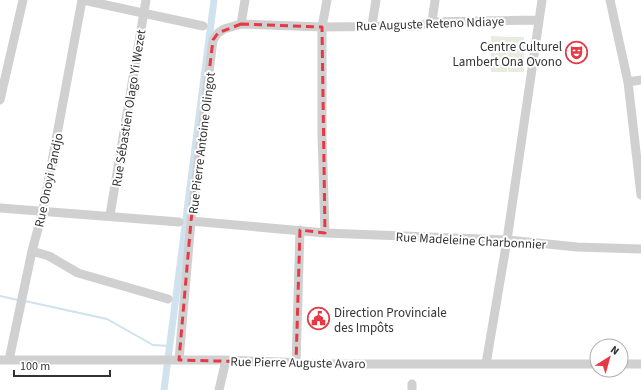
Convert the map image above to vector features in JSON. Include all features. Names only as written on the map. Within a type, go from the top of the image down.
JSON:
[{"type":"street","points":[[0,100],[23,0]]},
{"type":"street","points":[[82,0],[144,15],[203,26]]},
{"type":"street","name":"Rue Onoyi Pandjo","points":[[4,360],[43,210],[82,0]]},
{"type":"street","name":"Rue Sébastien Olago Yi Wezet","points":[[110,215],[146,0]]},
{"type":"street","points":[[241,24],[245,0]]},
{"type":"street","points":[[325,233],[322,135],[322,27],[327,0]]},
{"type":"street","points":[[372,25],[376,0]]},
{"type":"street","points":[[432,22],[435,0]]},
{"type":"street","points":[[486,364],[507,240],[542,0]]},
{"type":"street","points":[[610,0],[628,82],[641,195]]},
{"type":"street","name":"Rue Auguste Reteno Ndiaye","points":[[322,27],[372,25],[418,26],[432,22],[538,20]]},
{"type":"street","name":"Rue Pierre Antoine Olingot","points":[[176,360],[213,40],[218,33],[224,29],[241,24],[322,27]]},
{"type":"street","points":[[628,82],[641,80]]},
{"type":"street","points":[[0,208],[110,215],[178,222]]},
{"type":"street","name":"Rue Madeleine Charbonnier","points":[[191,220],[325,233],[507,240],[590,248],[641,249]]},
{"type":"street","points":[[296,363],[300,230]]},
{"type":"street","points":[[32,251],[49,256],[78,273],[168,299]]},
{"type":"street","name":"Rue Pierre Auguste Avaro","points":[[4,360],[226,360],[296,363],[589,364]]},
{"type":"street","points":[[219,390],[226,360]]},
{"type":"street","points":[[629,364],[641,364]]},
{"type":"highlighted area","points":[[241,24],[322,27],[325,233],[300,230],[296,363],[179,360],[191,221],[213,40],[218,33]]},
{"type":"shaded area","points":[[491,36],[508,37],[507,72],[491,72]]},
{"type":"shaded area","points":[[508,37],[524,37],[524,72],[508,72]]},
{"type":"waterway","points":[[164,390],[214,0]]},
{"type":"waterway","points":[[0,296],[18,300]]},
{"type":"waterway","points":[[25,301],[107,319],[153,345],[170,346]]},
{"type":"place","name":"Centre Culturel Lambert Ona Ovono","points":[[577,53]]},
{"type":"place","name":"Direction Provinciale des Impôts","points":[[319,319]]}]
